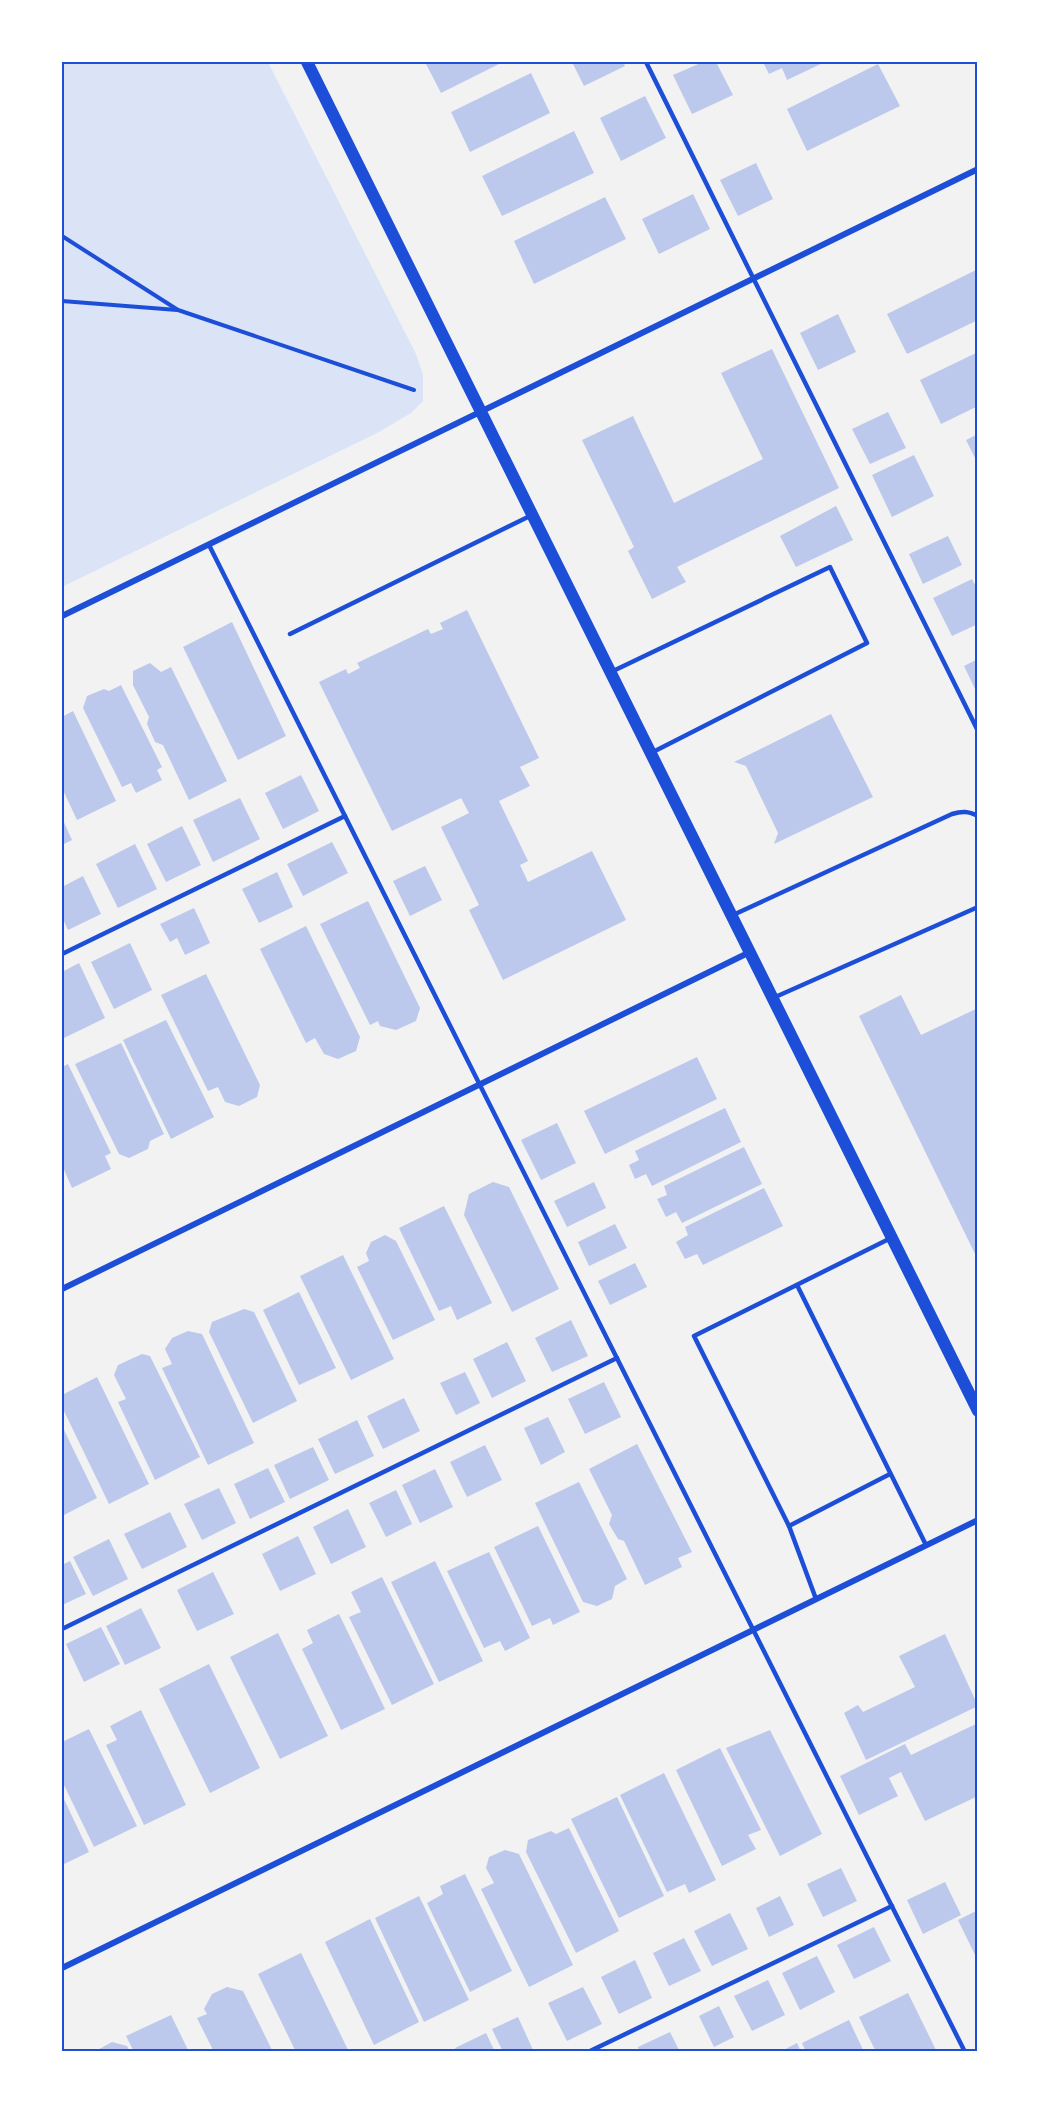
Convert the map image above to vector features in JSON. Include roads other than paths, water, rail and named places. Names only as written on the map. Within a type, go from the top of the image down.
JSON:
[{"type":"main road","points":[[307,62],[978,1411]]},
{"type":"street","points":[[62,616],[978,169]]},
{"type":"street","points":[[62,1289],[750,952]]},
{"type":"street","points":[[62,1968],[978,1520]]},
{"type":"lane","points":[[646,62],[978,731]]},
{"type":"lane","points":[[290,634],[532,515]]},
{"type":"lane","points":[[209,545],[965,2052]]},
{"type":"lane","points":[[610,672],[830,567],[867,644],[651,753]]},
{"type":"lane","points":[[732,916],[952,814],[961,812],[978,816]]},
{"type":"lane","points":[[62,954],[345,816]]},
{"type":"lane","points":[[773,998],[978,907]]},
{"type":"lane","points":[[816,1599],[789,1526],[694,1336],[892,1238]]},
{"type":"lane","points":[[797,1285],[926,1545]]},
{"type":"lane","points":[[62,1629],[617,1358]]},
{"type":"lane","points":[[789,1526],[890,1474]]},
{"type":"lane","points":[[588,2052],[892,1906]]}]
